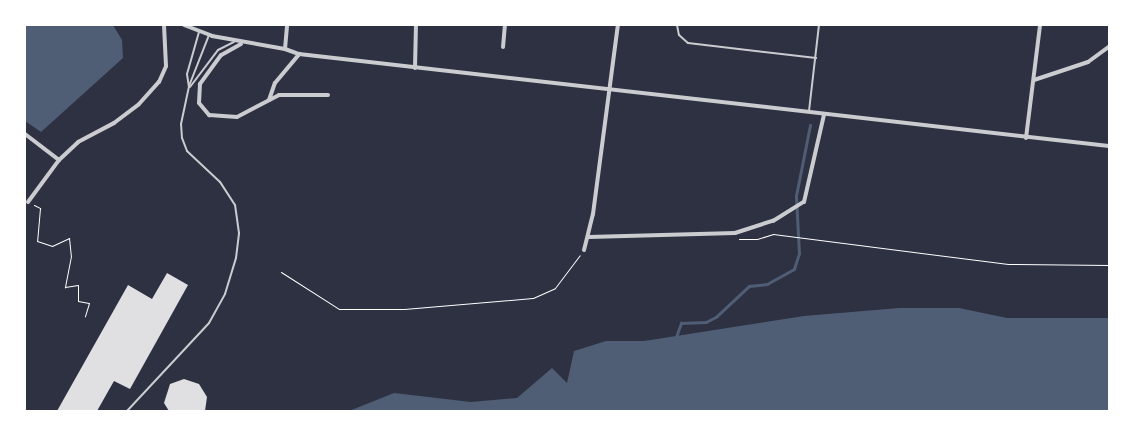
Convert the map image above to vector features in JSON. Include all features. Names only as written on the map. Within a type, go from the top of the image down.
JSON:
[{"type":"street","points":[[28,202],[59,160],[78,142],[114,123],[139,104],[159,82],[166,66],[164,25]]},
{"type":"street","points":[[184,25],[209,35],[285,49],[299,54],[1109,146]]},
{"type":"street","points":[[285,49],[287,25]]},
{"type":"street","points":[[415,68],[416,25]]},
{"type":"street","points":[[503,47],[505,25]]},
{"type":"street","points":[[584,250],[589,238],[618,25]]},
{"type":"street","points":[[1026,138],[1040,25]]},
{"type":"street","points":[[246,43],[224,52],[200,84],[197,97],[201,108],[216,118],[242,116],[279,95],[328,95]]},
{"type":"street","points":[[1034,80],[1088,62],[1108,49]]},
{"type":"street","points":[[269,100],[275,83],[299,54]]},
{"type":"street","points":[[589,238],[735,233],[773,221],[804,202],[824,115]]},
{"type":"street","points":[[25,134],[59,160]]},
{"type":"lane","points":[[676,25],[680,36],[688,43],[816,58]]},
{"type":"lane","points":[[809,113],[819,25]]},
{"type":"lane","points":[[189,89],[188,74],[199,32]]},
{"type":"lane","points":[[127,411],[209,322],[225,294],[236,258],[239,233],[235,206],[220,182],[187,151],[182,138],[181,124],[189,89],[209,35]]},
{"type":"lane","points":[[189,89],[218,50],[237,41]]},
{"type":"lane","points":[[110,411],[118,411]]},
{"type":"path","points":[[28,202],[40,208],[37,241],[52,246],[69,238],[71,256],[65,287],[78,285],[78,301],[89,303],[85,316]]},
{"type":"path","points":[[783,236],[1008,264],[1109,265]]},
{"type":"path","points":[[281,272],[339,309],[404,309],[508,303],[533,298],[554,288],[584,250]]},
{"type":"water","points":[[25,25],[113,25],[122,40],[123,58],[41,132],[25,121]]},
{"type":"water","points":[[899,308],[959,308],[1007,318],[1109,318],[1109,411],[349,411],[394,393],[471,402],[517,398],[552,368],[567,383],[574,351],[606,341],[644,341],[804,316]]},
{"type":"building","points":[[167,273],[188,285],[130,389],[114,381],[97,411],[57,411],[128,285],[152,299]]},
{"type":"building","points":[[184,379],[199,384],[207,397],[205,411],[169,411],[164,403],[170,384]]},
{"type":"waterway","points":[[676,337],[681,323],[706,322],[716,317],[749,286],[767,284],[794,269],[799,254],[796,196],[810,125]]}]
